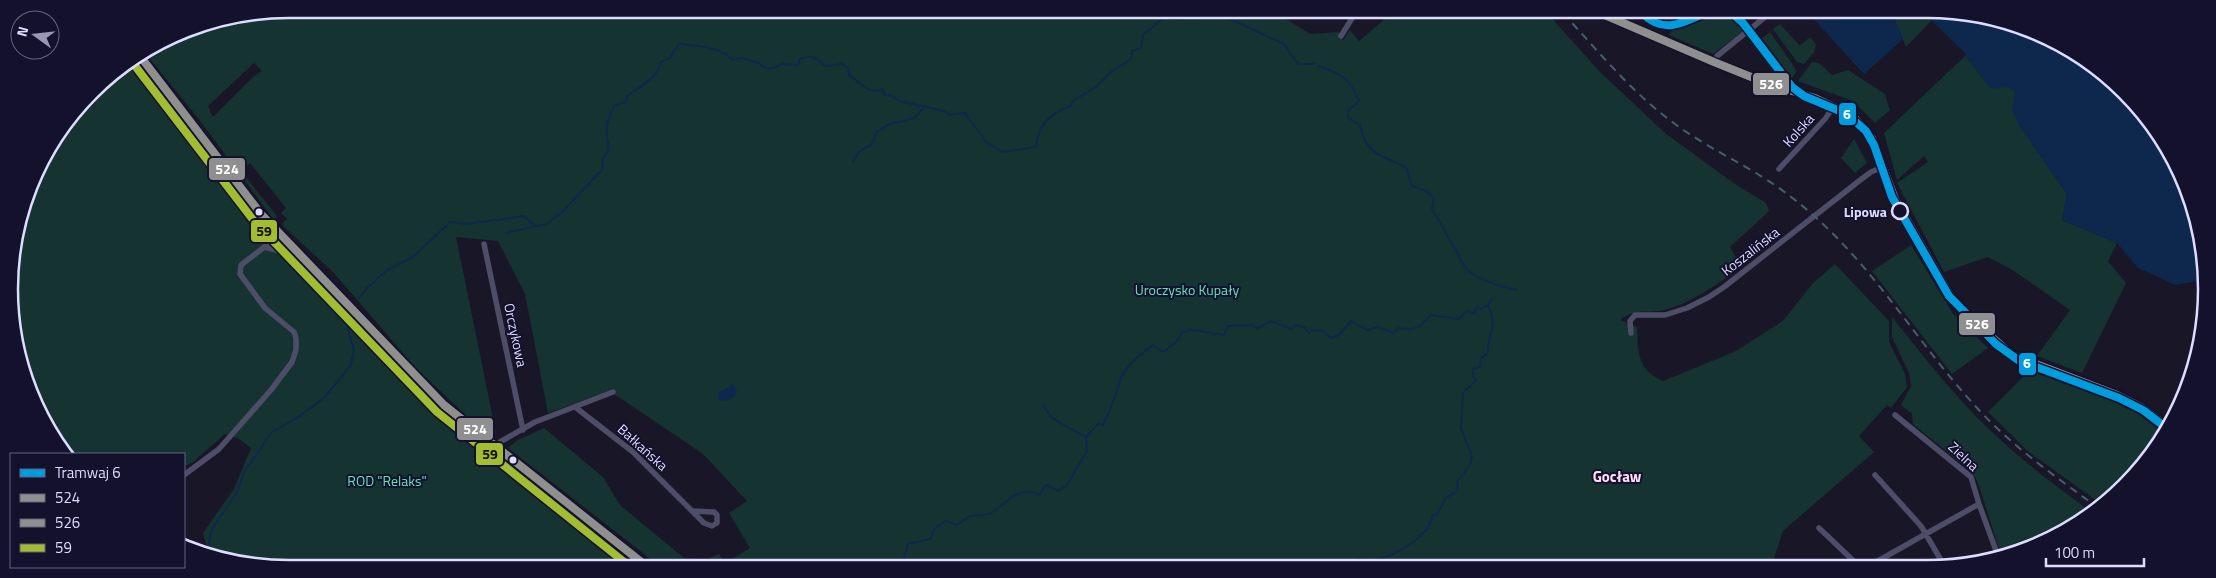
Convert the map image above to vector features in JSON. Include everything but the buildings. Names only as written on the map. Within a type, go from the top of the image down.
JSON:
[{"type":"street","points":[[1341,36],[1352,18]]},
{"type":"street","points":[[1612,18],[1714,62],[1834,106],[1853,116],[1868,131],[1875,144],[1895,199],[1951,297],[2003,350],[2021,359],[2117,395],[2147,411],[2163,423]]},
{"type":"street","points":[[1714,62],[1717,56],[1764,18]]},
{"type":"street","points":[[143,60],[254,205],[280,235],[447,408],[639,560]]},
{"type":"street","name":"Kolska","points":[[1779,170],[1825,119],[1834,106]]},
{"type":"street","name":"Koszalińska","points":[[1631,333],[1630,321],[1635,315],[1665,315],[1678,311],[1724,288],[1858,181],[1871,172],[1883,167]]},
{"type":"street","points":[[185,474],[219,449],[271,390],[292,362],[296,350],[294,332],[264,308],[242,278],[240,270],[242,265],[280,235]]},
{"type":"street","name":"Orczykowa","points":[[484,244],[523,430]]},
{"type":"street","points":[[264,247],[280,251],[289,245]]},
{"type":"street","points":[[496,447],[500,442],[535,422],[613,392]]},
{"type":"street","name":"Bałkańska","points":[[575,407],[633,452],[692,511]]},
{"type":"street","name":"Zielna","points":[[1895,415],[1971,477],[1996,551]]},
{"type":"street","points":[[1875,475],[1921,526],[1941,560]]},
{"type":"street","points":[[1879,560],[1979,504]]},
{"type":"street","points":[[1819,528],[1853,560]]},
{"type":"green space","name":"Uroczysko Kupały","points":[[271,18],[1285,18],[1310,34],[1339,32],[1343,40],[1350,30],[1359,41],[1386,18],[1551,18],[1600,72],[1665,133],[1735,184],[1766,203],[1769,211],[1730,247],[1741,267],[1685,303],[1664,310],[1632,314],[1620,320],[1637,327],[1639,352],[1648,371],[1654,377],[1663,381],[1734,352],[1783,321],[1813,283],[1835,264],[1889,321],[1889,342],[1905,374],[1907,387],[1891,408],[1887,405],[1859,436],[1874,452],[1783,531],[1774,560],[731,560],[750,548],[729,513],[747,501],[703,454],[614,394],[612,390],[548,413],[525,294],[498,241],[456,237],[496,433],[491,435],[470,419],[416,368],[333,272],[285,228],[282,224],[287,219],[281,213],[286,208],[250,163],[241,171],[277,216],[274,220],[198,118],[148,57],[169,45],[202,32],[236,23]],"holes":[[[254,63],[262,71],[253,77],[213,117],[208,106]]]},
{"type":"green space","points":[[1666,18],[1689,18],[1679,21]]},
{"type":"green space","points":[[1699,18],[1735,18],[1746,29],[1713,54],[1669,35],[1672,30]]},
{"type":"green space","points":[[1894,18],[1930,18],[1932,20],[1906,47]]},
{"type":"green space","points":[[1780,24],[1800,46],[1810,37],[1816,44],[1814,52],[1804,64],[1797,62],[1773,29]]},
{"type":"green space","points":[[1770,32],[1797,71],[1792,78],[1762,38]]},
{"type":"green space","points":[[1965,56],[1973,65],[2015,91],[2019,125],[2067,194],[2062,220],[2117,243],[2108,261],[2126,283],[2082,373],[2037,356],[2070,310],[2011,269],[1988,257],[1944,272],[1897,183],[1928,162],[1924,156],[1897,180],[1884,133]]},
{"type":"green space","name":"ROD \"Relaks\"","points":[[139,62],[243,205],[319,289],[447,420],[623,560],[271,560],[236,555],[207,548],[203,533],[234,489],[251,448],[239,439],[225,434],[193,462],[185,466],[185,453],[73,453],[63,440],[45,409],[32,376],[20,324],[18,271],[27,219],[45,169],[63,138],[90,105],[93,106],[99,95]]},
{"type":"green space","points":[[1812,62],[1819,63],[1832,75],[1848,70],[1885,94],[1890,110],[1875,123],[1853,101],[1798,81]]},
{"type":"green space","points":[[1854,139],[1867,163],[1855,173],[1841,158]]},
{"type":"green space","points":[[1911,245],[1953,314],[1988,348],[1952,374],[1872,271]]},
{"type":"green space","points":[[1892,317],[1978,419],[2028,464],[2086,508],[2047,533],[1999,550],[1973,473],[1913,424],[1912,414],[1901,405],[1911,386],[1909,373],[1892,337]]},
{"type":"green space","points":[[2029,371],[2110,400],[2137,413],[2159,430],[2131,468],[2096,501],[2029,452],[1988,412]]},
{"type":"green space","points":[[544,428],[603,477],[620,505],[684,558],[697,560],[651,560],[508,448],[516,441]]},
{"type":"green space","points":[[719,554],[723,560],[706,560]]},
{"type":"water","points":[[1813,18],[1894,18],[1903,39],[1864,74]]},
{"type":"water","points":[[1929,18],[1945,18],[1980,23],[2031,38],[2078,63],[2119,97],[2153,138],[2178,185],[2193,236],[2198,281],[2175,285],[2138,268],[2117,243],[2062,220],[2067,194],[2019,125],[2012,110],[2015,91],[2007,87],[1991,89],[1965,56],[1966,54]]},
{"type":"water","points":[[733,384],[737,391],[735,396],[729,400],[721,401],[718,398],[718,393]]},
{"type":"waterway","points":[[506,233],[546,224],[561,213],[602,170],[603,158],[609,150],[608,122],[615,105],[626,102],[627,96],[652,78],[661,62],[670,58],[679,44],[715,49],[733,60],[742,58],[759,63],[763,67],[770,69],[783,64],[798,65],[800,59],[808,57],[816,59],[825,66],[842,64],[848,68],[849,75],[868,89],[882,89],[885,95],[893,96],[899,101],[944,111],[949,115],[965,113],[986,142],[1002,152],[1036,147],[1037,139],[1047,120],[1057,112],[1071,106],[1073,101],[1097,86],[1111,72],[1131,59],[1132,51],[1141,48],[1143,35],[1162,19],[1200,18]]},
{"type":"waterway","points":[[1228,18],[1284,44],[1298,64],[1314,64]]},
{"type":"waterway","points":[[1318,66],[1339,74],[1352,86],[1359,101],[1348,111],[1348,118],[1360,125],[1366,143],[1376,153],[1406,167],[1412,186],[1426,191],[1434,198],[1432,209],[1467,270],[1484,280],[1517,290]]},
{"type":"waterway","points":[[853,161],[859,152],[872,144],[877,132],[889,124],[915,118],[923,108]]},
{"type":"waterway","points":[[359,298],[386,271],[413,257],[450,222],[466,224],[524,216],[535,226]]},
{"type":"waterway","points":[[903,560],[908,544],[931,539],[933,530],[946,521],[957,525],[971,516],[991,513],[1018,494],[1024,492],[1040,494],[1046,485],[1059,491],[1067,485],[1087,451],[1086,437],[1098,424],[1103,425],[1123,373],[1135,359],[1153,345],[1163,352],[1177,341],[1182,332],[1194,330],[1224,335],[1228,326],[1252,325],[1258,328],[1271,321],[1291,329],[1296,325],[1304,327],[1309,333],[1313,330],[1323,331],[1331,338],[1339,335],[1351,321],[1367,330],[1379,327],[1393,333],[1399,328],[1417,328],[1431,315],[1459,319],[1467,311],[1474,314],[1477,307],[1481,309],[1488,305],[1492,299]]},
{"type":"waterway","points":[[1372,560],[1391,555],[1418,538],[1430,523],[1433,515],[1437,514],[1446,498],[1458,490],[1457,482],[1470,465],[1472,456],[1461,428],[1463,393],[1476,380],[1473,376],[1473,369],[1480,367],[1481,359],[1488,352],[1493,325],[1488,306]]},
{"type":"waterway","points":[[210,548],[209,542],[212,529],[237,492],[244,472],[272,432],[297,418],[325,397],[351,365],[354,350],[347,327]]},
{"type":"waterway","points":[[1043,405],[1052,418],[1086,437]]},
{"type":"waterway","points":[[1357,560],[1372,560]]},
{"type":"tram line","name":"6","points":[[1649,18],[1665,25],[1672,25],[1694,18]]},
{"type":"tram line","points":[[1664,18],[1668,21],[1686,21]]},
{"type":"tram line","name":"6","points":[[1738,18],[1792,87],[1804,96],[1847,114],[1866,131],[1874,145],[1892,197],[1949,296],[1996,344],[2018,360],[2119,398],[2143,410],[2162,425]]},
{"type":"railway","points":[[1568,18],[1616,71],[1659,112],[1695,137],[1774,185],[1817,219],[1846,247],[1865,269],[1939,364],[1991,423],[2035,461],[2092,504]]},
{"type":"transit line","name":"526","points":[[1612,18],[1766,83],[1815,98],[1853,116],[1872,138],[1895,199],[1950,295],[1966,314],[2012,355],[2117,395],[2141,407],[2163,424]]},
{"type":"transit line","name":"524","points":[[143,60],[261,214],[444,405],[639,560]]},
{"type":"transit line","name":"59","points":[[135,66],[254,221],[437,412],[622,560]]},
{"type":"place","name":"Lipowa","points":[[1900,211]]},
{"type":"district","name":"Gocław","points":[[1617,476]]}]
